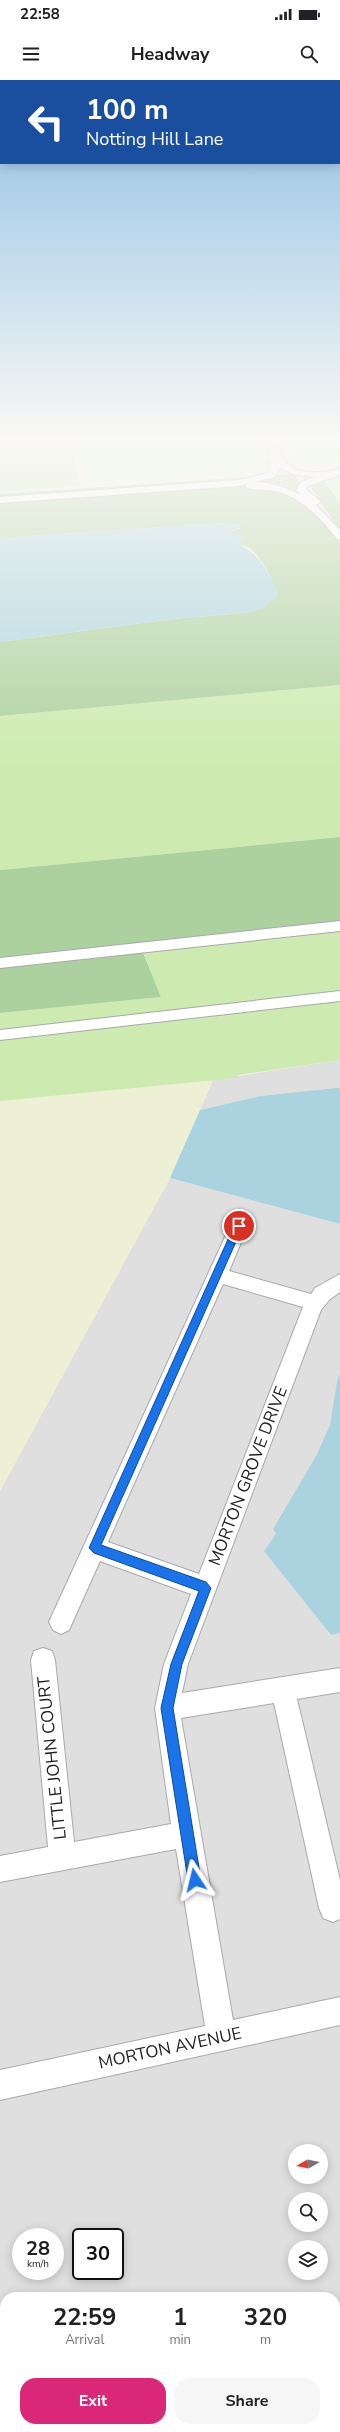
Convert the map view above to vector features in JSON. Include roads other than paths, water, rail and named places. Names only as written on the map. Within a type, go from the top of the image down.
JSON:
[{"type":"street","points":[[0,963],[340,926]]},
{"type":"street","points":[[0,1035],[340,996]]},
{"type":"street","points":[[60,1622],[239,1226]]},
{"type":"street","points":[[217,1275],[315,1303]]},
{"type":"street","name":"MORTON GROVE DRIVE","points":[[221,2036],[167,1708],[176,1664],[315,1303],[322,1294],[340,1282]]},
{"type":"street","points":[[94,1548],[206,1588]]},
{"type":"street","name":"LITTLE JOHN COURT","points":[[43,1660],[62,1856]]},
{"type":"street","points":[[167,1708],[340,1680]]},
{"type":"street","points":[[283,1690],[333,1908]]},
{"type":"street","name":"LITTLE JOHN COURT","points":[[0,1869],[62,1856],[187,1834]]},
{"type":"street","name":"MORTON AVENUE","points":[[0,2084],[340,2011]]},
{"type":"water","points":[[0,550],[248,550],[258,558],[267,571],[278,593],[276,598],[267,602],[265,608],[243,613],[172,619],[0,642]]},
{"type":"water","points":[[337,1088],[340,1089],[340,1224],[170,1178],[200,1110],[260,1096]]},
{"type":"water","points":[[340,1374],[340,1633],[331,1635],[264,1551],[276,1534],[273,1529],[316,1456],[330,1425],[337,1381]]}]
